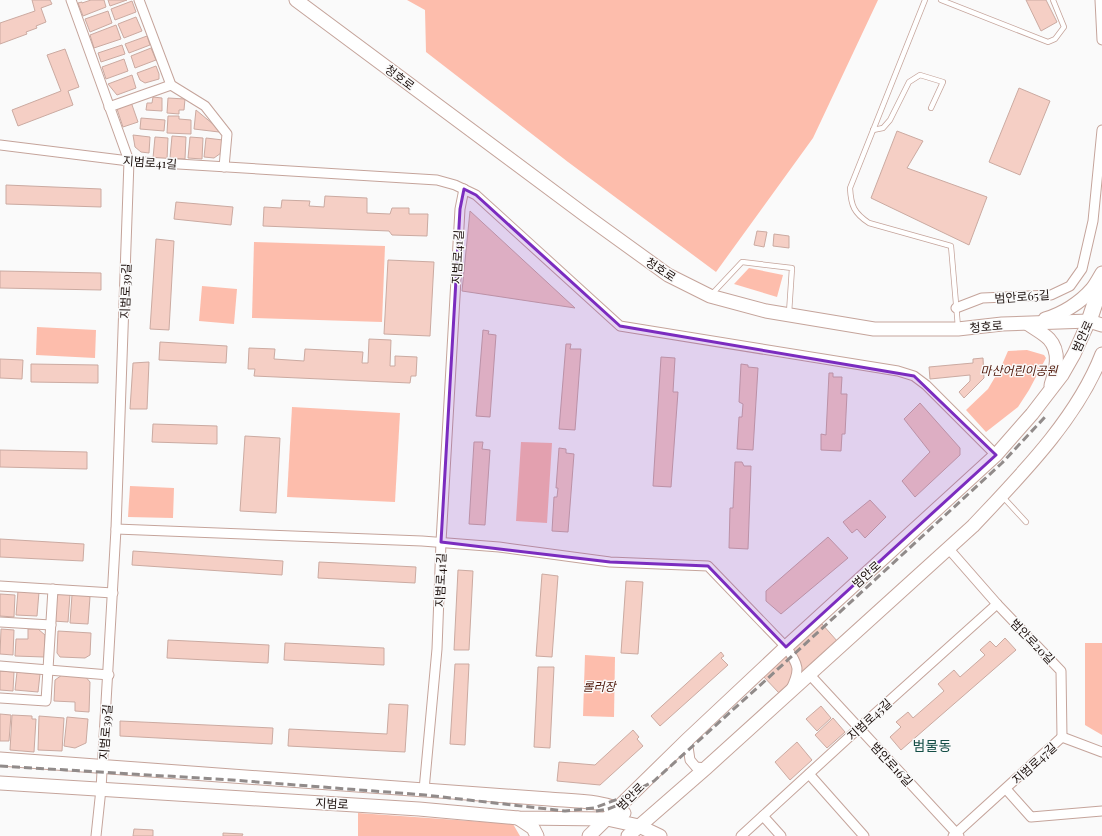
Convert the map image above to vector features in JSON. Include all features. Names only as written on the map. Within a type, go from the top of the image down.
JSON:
[{"type":"highway","name":"범안로","points":[[1095,323],[1102,282]]},
{"type":"main road","name":"청호로","points":[[296,0],[579,211],[661,270],[710,296],[766,310],[874,329],[958,329],[1002,324],[1095,323]]},
{"type":"main road","points":[[1028,324],[1058,315],[1079,301],[1092,289],[1102,273]]},
{"type":"main road","name":"범안로","points":[[589,836],[686,740],[996,455],[1049,392],[1095,323]]},
{"type":"main road","points":[[1028,324],[1049,339],[1056,351],[1055,372],[1049,392]]},
{"type":"main road","points":[[628,836],[789,694],[973,526],[1002,496],[1062,425],[1095,370],[1102,354]]},
{"type":"main road","points":[[0,759],[606,804],[618,808],[639,826]]},
{"type":"main road","name":"지범로","points":[[0,783],[419,809],[518,818],[607,819],[639,826],[660,836]]},
{"type":"main road","points":[[518,818],[533,828],[537,836]]},
{"type":"street","name":"지범로39길","points":[[71,0],[129,161],[116,529],[109,675],[103,767],[96,836]]},
{"type":"street","points":[[139,0],[171,85],[205,106],[227,134],[224,167]]},
{"type":"street","points":[[1100,0],[1102,40]]},
{"type":"street","points":[[109,107],[171,85]]},
{"type":"street","name":"범안로65길","points":[[956,308],[982,298],[1051,295],[1070,286],[1082,269],[1093,221],[1102,130]]},
{"type":"street","name":"지범로41길","points":[[0,145],[129,161],[437,180],[455,184],[464,189],[460,209],[442,542],[438,649],[424,790]]},
{"type":"street","points":[[464,189],[476,195],[620,326],[898,371],[914,376],[926,385],[996,455]]},
{"type":"street","points":[[116,529],[442,542],[499,547],[610,562],[708,566],[786,647],[796,662],[798,674],[789,694]]},
{"type":"street","name":"범안로20길","points":[[948,548],[997,604],[1061,671],[1062,738]]},
{"type":"street","points":[[0,586],[113,593]]},
{"type":"street","points":[[0,698],[46,701],[53,589]]},
{"type":"street","name":"지범로45길","points":[[742,836],[997,604]]},
{"type":"street","points":[[0,622],[50,625]]},
{"type":"street","points":[[0,666],[109,675]]},
{"type":"street","name":"범안로16길","points":[[810,675],[956,835]]},
{"type":"street","points":[[1062,738],[1102,752]]},
{"type":"street","name":"지범로47길","points":[[956,835],[1062,738]]},
{"type":"street","points":[[686,740],[690,760],[696,766],[706,768]]},
{"type":"street","points":[[809,774],[864,836]]},
{"type":"street","name":"지범로47길","points":[[1006,789],[1031,817],[1102,811]]},
{"type":"street","points":[[763,816],[781,836]]},
{"type":"lane","points":[[925,0],[850,188],[851,200],[854,209],[860,217],[869,223],[951,246],[958,329]]},
{"type":"lane","points":[[941,0],[1048,42],[1055,39],[1064,27],[1053,0]]},
{"type":"lane","points":[[873,130],[883,128],[890,120],[909,82],[920,75],[942,82],[931,108]]},
{"type":"lane","points":[[710,296],[742,262],[792,268],[789,314]]},
{"type":"lane","points":[[1002,496],[1026,522]]},
{"type":"highlighted area","points":[[464,189],[476,195],[620,326],[914,376],[996,455],[786,647],[708,566],[610,562],[441,542],[460,209]]},
{"type":"green space","points":[[407,0],[878,0],[813,138],[716,272],[568,162],[426,52],[425,10]]},
{"type":"green space","points":[[254,242],[385,246],[382,322],[252,318]]},
{"type":"green space","points":[[749,268],[783,275],[777,297],[734,284]]},
{"type":"green space","points":[[202,286],[237,289],[234,324],[199,321]]},
{"type":"green space","points":[[37,327],[96,330],[95,358],[36,355]]},
{"type":"green space","name":"마산어린이공원","points":[[1027,350],[1044,355],[1046,358],[1018,407],[986,432],[966,410],[988,389],[1001,367],[1008,351]]},
{"type":"green space","points":[[292,407],[400,413],[395,502],[287,497]]},
{"type":"green space","points":[[521,442],[552,443],[547,523],[516,521]]},
{"type":"green space","points":[[130,486],[174,488],[173,518],[128,517]]},
{"type":"green space","points":[[1085,643],[1102,643],[1102,735],[1085,725]]},
{"type":"green space","name":"롤러장","points":[[585,655],[615,657],[614,717],[583,716]]},
{"type":"green space","points":[[358,813],[513,824],[520,836],[358,836]]},
{"type":"building","points":[[32,0],[50,0],[52,4],[41,8],[46,22],[36,26],[37,28],[26,32],[27,34],[0,44],[0,23],[35,11]]},
{"type":"building","points":[[91,0],[104,0],[106,7],[83,16],[78,3]]},
{"type":"building","points":[[108,0],[127,0],[110,6]]},
{"type":"building","points":[[1026,0],[1046,0],[1057,22],[1041,31]]},
{"type":"building","points":[[132,1],[136,12],[115,20],[111,9]]},
{"type":"building","points":[[108,11],[112,23],[90,32],[85,19]]},
{"type":"building","points":[[136,17],[142,31],[124,38],[118,24]]},
{"type":"building","points":[[116,25],[121,39],[94,48],[90,35]]},
{"type":"building","points":[[147,36],[150,45],[129,53],[125,44]]},
{"type":"building","points":[[122,45],[125,54],[101,62],[98,53]]},
{"type":"building","points":[[151,48],[156,60],[135,68],[131,56]]},
{"type":"building","points":[[65,49],[79,87],[68,91],[73,105],[18,126],[12,110],[61,91],[47,55]]},
{"type":"building","points":[[124,59],[128,71],[106,79],[102,67]]},
{"type":"building","points":[[156,66],[159,79],[145,83],[140,80],[137,73]]},
{"type":"building","points":[[132,75],[136,88],[117,95],[108,84]]},
{"type":"building","points":[[1019,88],[1050,101],[1020,175],[989,162]]},
{"type":"building","points":[[153,97],[162,98],[162,111],[146,110],[147,103],[152,103]]},
{"type":"building","points":[[168,98],[185,99],[184,110],[179,110],[179,114],[167,113]]},
{"type":"building","points":[[131,102],[138,122],[123,127],[117,109],[121,108],[120,106]]},
{"type":"building","points":[[196,110],[219,129],[219,132],[194,129]]},
{"type":"building","points":[[168,116],[179,116],[179,119],[191,120],[191,134],[167,133]]},
{"type":"building","points":[[141,118],[165,120],[164,131],[140,129]]},
{"type":"building","points":[[897,131],[923,141],[907,168],[987,197],[969,245],[871,198]]},
{"type":"building","points":[[133,135],[150,137],[149,153],[141,152],[135,147]]},
{"type":"building","points":[[172,136],[186,137],[185,159],[170,158]]},
{"type":"building","points":[[155,137],[168,138],[167,159],[153,158]]},
{"type":"building","points":[[190,137],[203,138],[202,159],[188,158]]},
{"type":"building","points":[[206,138],[223,140],[221,153],[214,158],[204,157]]},
{"type":"building","points":[[6,185],[101,189],[101,207],[6,204]]},
{"type":"building","points":[[325,196],[367,198],[367,213],[390,214],[392,208],[409,208],[409,214],[428,214],[427,236],[392,235],[389,231],[263,226],[264,207],[281,208],[282,200],[310,201],[309,206],[324,207]]},
{"type":"building","points":[[176,202],[233,207],[231,225],[174,219]]},
{"type":"building","points":[[470,211],[575,308],[462,291]]},
{"type":"building","points":[[757,231],[767,232],[764,247],[754,245]]},
{"type":"building","points":[[774,234],[789,236],[789,248],[773,246]]},
{"type":"building","points":[[156,239],[174,241],[169,330],[150,329]]},
{"type":"building","points":[[388,260],[434,262],[430,336],[384,334]]},
{"type":"building","points":[[0,271],[101,273],[101,290],[0,288]]},
{"type":"building","points":[[483,330],[489,331],[488,334],[496,335],[490,417],[476,416]]},
{"type":"building","points":[[369,339],[391,340],[390,366],[395,366],[395,356],[417,357],[416,376],[411,376],[410,383],[254,376],[255,369],[248,369],[249,348],[275,349],[274,359],[304,361],[305,349],[363,352],[362,363],[368,363]]},
{"type":"building","points":[[160,342],[227,346],[226,363],[159,360]]},
{"type":"building","points":[[566,344],[571,344],[570,349],[581,349],[575,430],[559,429]]},
{"type":"building","points":[[661,357],[675,358],[673,392],[678,392],[671,487],[653,486]]},
{"type":"building","points":[[983,358],[984,378],[964,398],[959,392],[970,381],[970,375],[930,379],[929,367],[973,363],[973,359]]},
{"type":"building","points":[[0,359],[23,360],[22,379],[0,378]]},
{"type":"building","points":[[149,362],[147,409],[130,409],[133,363]]},
{"type":"building","points":[[31,364],[98,365],[98,383],[31,382]]},
{"type":"building","points":[[741,364],[748,365],[748,367],[758,368],[753,450],[737,449],[739,417],[742,417],[743,404],[739,402]]},
{"type":"building","points":[[829,373],[833,373],[833,377],[842,377],[841,394],[847,394],[845,434],[842,434],[841,451],[821,450],[821,434],[826,435]]},
{"type":"building","points":[[920,403],[960,448],[960,455],[915,497],[902,481],[930,452],[904,419]]},
{"type":"building","points":[[153,424],[217,426],[217,444],[152,442]]},
{"type":"building","points":[[245,436],[280,438],[276,513],[240,511]]},
{"type":"building","points":[[474,442],[483,442],[482,449],[490,450],[485,525],[469,524]]},
{"type":"building","points":[[559,448],[566,449],[566,453],[574,454],[568,532],[552,531],[554,497],[557,497],[558,488],[556,488]]},
{"type":"building","points":[[0,450],[87,452],[87,469],[0,467]]},
{"type":"building","points":[[735,462],[742,462],[744,466],[751,466],[748,549],[729,548],[730,508],[733,508]]},
{"type":"building","points":[[870,500],[886,517],[865,538],[857,529],[852,533],[843,522]]},
{"type":"building","points":[[828,537],[848,558],[781,614],[766,601],[766,591]]},
{"type":"building","points":[[0,539],[84,544],[83,561],[0,557]]},
{"type":"building","points":[[133,551],[283,561],[282,575],[132,565]]},
{"type":"building","points":[[319,562],[416,567],[415,583],[318,578]]},
{"type":"building","points":[[458,570],[473,571],[469,650],[454,650]]},
{"type":"building","points":[[542,574],[558,576],[552,657],[536,656]]},
{"type":"building","points":[[626,581],[643,582],[638,654],[621,653]]},
{"type":"building","points":[[18,591],[39,592],[37,616],[16,615]]},
{"type":"building","points":[[61,593],[70,594],[68,622],[53,621],[55,597]]},
{"type":"building","points":[[0,594],[15,595],[14,617],[0,616]]},
{"type":"building","points":[[72,595],[85,595],[90,597],[88,624],[70,623]]},
{"type":"building","points":[[822,624],[838,642],[779,693],[763,676]]},
{"type":"building","points":[[1,629],[14,630],[13,655],[0,654]]},
{"type":"building","points":[[28,629],[38,629],[45,635],[44,657],[15,656],[16,639],[28,639]]},
{"type":"building","points":[[58,631],[91,633],[90,655],[85,658],[60,657],[57,653]]},
{"type":"building","points":[[1005,638],[1016,650],[901,750],[890,737],[901,727],[896,722],[908,712],[913,718],[944,691],[938,684],[954,670],[960,677],[985,655],[980,650],[990,641],[996,647]]},
{"type":"building","points":[[168,640],[269,645],[268,663],[167,658]]},
{"type":"building","points":[[285,643],[384,648],[384,665],[284,660]]},
{"type":"building","points":[[721,652],[724,656],[721,658],[728,665],[660,726],[651,716]]},
{"type":"building","points":[[455,664],[469,664],[465,745],[450,744]]},
{"type":"building","points":[[538,667],[554,667],[550,748],[534,747]]},
{"type":"building","points":[[0,671],[14,672],[13,691],[0,690]]},
{"type":"building","points":[[17,672],[40,674],[38,692],[15,690]]},
{"type":"building","points":[[62,675],[84,675],[90,682],[89,712],[75,711],[75,702],[54,701],[55,680]]},
{"type":"building","points":[[389,704],[408,705],[405,752],[288,746],[289,729],[387,734]]},
{"type":"building","points":[[821,706],[831,718],[817,731],[806,719]]},
{"type":"building","points":[[0,714],[11,715],[9,741],[0,741]]},
{"type":"building","points":[[12,715],[32,716],[32,719],[36,719],[34,752],[10,750]]},
{"type":"building","points":[[39,716],[64,718],[62,751],[38,750]]},
{"type":"building","points":[[67,717],[88,719],[86,743],[75,748],[64,746]]},
{"type":"building","points":[[833,718],[845,732],[827,748],[815,735]]},
{"type":"building","points":[[120,721],[273,728],[272,744],[120,736]]},
{"type":"building","points":[[633,730],[639,737],[637,739],[643,746],[600,785],[557,781],[559,762],[595,765]]},
{"type":"building","points":[[797,742],[812,760],[790,780],[775,762]]},
{"type":"building","points":[[134,829],[153,830],[153,836],[133,836]]},
{"type":"building","points":[[223,833],[243,834],[242,836],[223,836]]},
{"type":"railway","points":[[0,766],[232,780],[425,795],[565,811],[594,808],[626,796],[654,781],[1002,463],[1045,417]]},
{"type":"railway","points":[[596,811],[608,809],[626,802]]},
{"type":"district","name":"범물동","points":[[932,745]]}]
